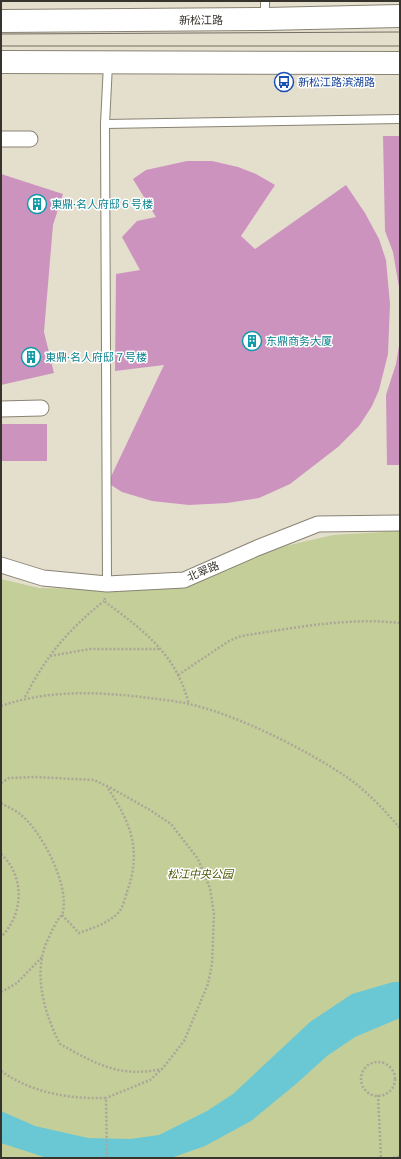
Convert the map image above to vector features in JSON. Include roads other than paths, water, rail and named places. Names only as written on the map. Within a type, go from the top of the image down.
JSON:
[{"type":"main road","name":"新松江路","points":[[1,21],[265,10],[400,16]]},
{"type":"main road","points":[[1,62],[400,63]]},
{"type":"street","points":[[1,139],[30,138]]},
{"type":"street","points":[[1,410],[41,408]]},
{"type":"street","name":"北翠路","points":[[1,565],[43,578],[107,584],[184,580],[257,548],[318,524],[400,523]]},
{"type":"lane","points":[[107,584],[105,124],[108,63]]},
{"type":"lane","points":[[105,124],[400,119]]},
{"type":"water","points":[[393,982],[400,982],[400,1018],[355,1037],[327,1056],[251,1121],[205,1146],[171,1158],[47,1158],[1,1143],[1,1111],[35,1126],[88,1138],[130,1139],[159,1135],[207,1111],[233,1094],[310,1022],[352,994]]},
{"type":"tram line","points":[[1,34],[400,32]]},
{"type":"tram line","points":[[1,46],[400,46]]},
{"type":"place","name":"新松江路滨湖路","points":[[284,82]]},
{"type":"place","name":"東鼎·名人府邸６号楼","points":[[37,204]]},
{"type":"place","name":"东鼎商务大厦","points":[[252,341]]},
{"type":"place","name":"東鼎·名人府邸７号楼","points":[[31,357]]},
{"type":"park label","name":"松江中央公园","points":[[200,874]]}]
